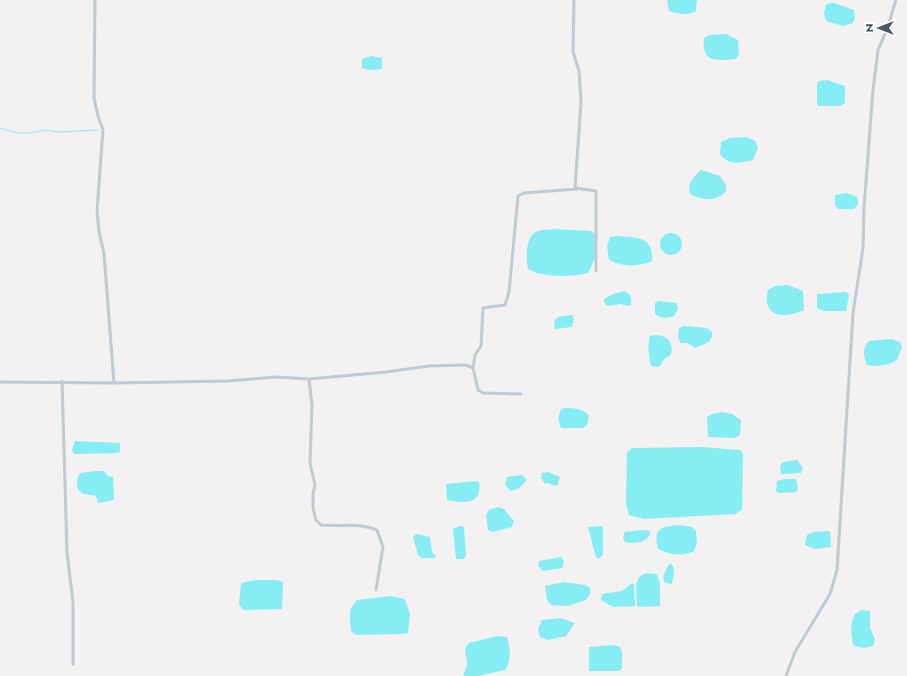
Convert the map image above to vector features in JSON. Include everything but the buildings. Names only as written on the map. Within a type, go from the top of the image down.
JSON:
[{"type":"street","points":[[96,0],[94,98],[103,130],[97,211],[99,231],[104,254],[114,383]]},
{"type":"street","points":[[574,0],[573,52],[579,71],[581,102],[575,180],[575,188],[577,189]]},
{"type":"street","points":[[786,676],[795,652],[830,594],[838,570],[853,313],[863,248],[864,207],[873,90],[878,50],[896,0]]},
{"type":"street","points":[[521,394],[483,393],[478,390],[473,368],[476,355],[481,346],[483,308],[505,305],[509,292],[518,196],[524,193],[564,192],[577,189],[596,191],[596,271]]},
{"type":"street","points":[[0,382],[62,381],[114,383],[227,381],[277,377],[309,378],[386,372],[429,366],[466,364],[473,368]]},
{"type":"street","points":[[309,378],[312,405],[310,463],[315,485],[312,498],[314,516],[321,525],[370,526],[377,530],[383,547],[376,590]]},
{"type":"street","points":[[62,381],[67,553],[73,602],[73,664]]},
{"type":"water","points":[[667,0],[697,0],[696,11],[689,14],[683,14],[669,11]]},
{"type":"water","points":[[830,3],[854,10],[855,18],[853,23],[843,26],[826,21],[824,13],[826,5]]},
{"type":"water","points":[[726,34],[738,40],[739,54],[736,59],[711,59],[705,52],[704,38],[709,35]]},
{"type":"water","points":[[372,56],[382,58],[382,69],[369,70],[362,68],[362,59]]},
{"type":"water","points":[[827,80],[845,86],[845,103],[840,106],[818,106],[817,84],[819,81]]},
{"type":"water","points":[[747,137],[755,141],[758,148],[753,160],[735,163],[723,158],[720,154],[721,142],[730,138]]},
{"type":"water","points":[[701,170],[720,176],[726,185],[726,191],[722,195],[719,197],[705,199],[691,195],[689,188],[691,181]]},
{"type":"water","points":[[847,193],[857,197],[858,204],[854,209],[838,209],[835,205],[835,195]]},
{"type":"water","points":[[554,229],[591,231],[595,234],[595,258],[588,273],[557,276],[541,274],[528,269],[527,247],[531,237],[538,231]]},
{"type":"water","points":[[671,233],[679,236],[682,244],[679,252],[671,255],[663,252],[660,244],[663,236]]},
{"type":"water","points":[[616,236],[637,238],[647,242],[652,253],[652,261],[636,265],[624,265],[609,260],[607,246],[610,237]]},
{"type":"water","points":[[788,285],[803,291],[804,310],[789,315],[776,314],[771,311],[768,306],[768,290],[775,286]]},
{"type":"water","points":[[625,291],[631,297],[630,306],[620,304],[607,306],[604,302],[604,299],[613,294]]},
{"type":"water","points":[[846,292],[849,295],[846,311],[824,311],[817,308],[817,294]]},
{"type":"water","points":[[659,301],[677,303],[678,309],[674,316],[664,318],[655,314],[655,303]]},
{"type":"water","points":[[572,315],[574,319],[572,327],[555,329],[554,321],[558,317]]},
{"type":"water","points":[[685,326],[707,328],[712,332],[712,337],[709,342],[695,348],[688,343],[681,343],[678,338],[679,328]]},
{"type":"water","points":[[650,336],[663,336],[667,339],[672,350],[670,356],[665,358],[659,367],[651,366],[649,351]]},
{"type":"water","points":[[891,339],[900,342],[902,347],[897,360],[882,366],[867,365],[864,352],[869,341]]},
{"type":"water","points":[[561,409],[578,409],[587,413],[589,416],[587,425],[583,428],[561,428],[558,418]]},
{"type":"water","points":[[722,412],[732,414],[741,420],[740,435],[735,438],[708,437],[707,417],[712,414]]},
{"type":"water","points":[[75,441],[120,443],[120,452],[74,454],[72,450]]},
{"type":"water","points":[[702,447],[740,450],[743,454],[742,510],[735,514],[644,519],[629,515],[626,504],[627,452],[632,448]]},
{"type":"water","points":[[797,460],[803,468],[801,473],[781,474],[780,466],[783,462]]},
{"type":"water","points":[[104,471],[108,476],[113,477],[114,500],[98,503],[96,496],[80,492],[77,487],[77,482],[80,473]]},
{"type":"water","points":[[548,472],[560,477],[556,486],[548,483],[545,484],[541,478],[542,473]]},
{"type":"water","points":[[522,475],[527,480],[518,489],[510,491],[505,484],[507,477]]},
{"type":"water","points":[[784,479],[796,479],[798,488],[796,492],[779,493],[776,491],[777,481]]},
{"type":"water","points":[[478,481],[478,496],[475,499],[466,502],[447,500],[446,484]]},
{"type":"water","points":[[498,507],[504,509],[514,521],[512,527],[492,532],[488,530],[486,515],[489,510]]},
{"type":"water","points":[[678,525],[692,527],[696,531],[697,543],[694,551],[680,555],[667,553],[658,549],[657,537],[660,530]]},
{"type":"water","points":[[463,526],[464,528],[466,555],[464,559],[456,559],[453,529]]},
{"type":"water","points":[[588,527],[603,527],[603,555],[598,559],[596,557]]},
{"type":"water","points":[[643,530],[650,531],[650,535],[645,540],[636,543],[625,542],[623,537],[625,532]]},
{"type":"water","points":[[830,531],[831,547],[815,549],[805,545],[807,535],[814,532]]},
{"type":"water","points":[[416,534],[430,537],[432,552],[436,556],[435,558],[422,558],[418,555],[413,537]]},
{"type":"water","points":[[561,557],[564,561],[562,568],[543,571],[538,566],[539,561]]},
{"type":"water","points":[[670,563],[673,566],[674,573],[672,584],[665,583],[664,581],[666,570]]},
{"type":"water","points":[[646,573],[657,574],[660,584],[660,606],[637,606],[636,584],[640,576]]},
{"type":"water","points":[[255,580],[277,580],[283,582],[282,609],[243,610],[239,604],[241,583]]},
{"type":"water","points":[[564,582],[585,585],[590,588],[590,594],[586,600],[568,606],[551,605],[547,600],[545,586]]},
{"type":"water","points":[[632,583],[634,584],[635,606],[613,607],[601,600],[602,594],[622,591]]},
{"type":"water","points":[[390,596],[405,599],[410,614],[408,633],[356,635],[351,631],[350,611],[357,600]]},
{"type":"water","points":[[862,610],[870,611],[870,628],[875,639],[873,646],[864,648],[854,646],[851,631],[852,622],[856,613]]},
{"type":"water","points":[[561,618],[575,623],[566,636],[548,640],[540,637],[538,629],[542,620]]},
{"type":"water","points":[[497,636],[507,637],[508,641],[510,658],[505,670],[477,676],[463,676],[467,665],[465,650],[469,643]]},
{"type":"water","points":[[615,645],[620,647],[622,652],[622,669],[619,671],[589,671],[589,647]]},
{"type":"waterway","points":[[0,128],[17,133],[29,133],[45,130],[59,132],[98,130]]}]
